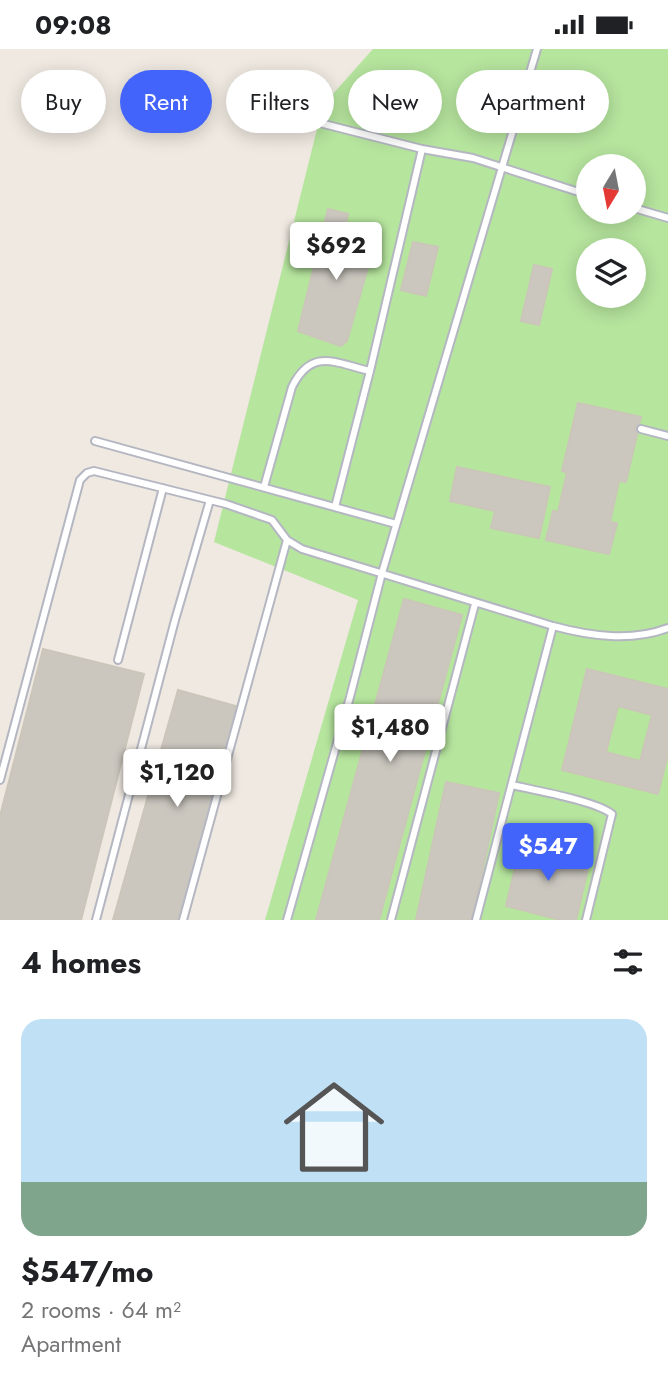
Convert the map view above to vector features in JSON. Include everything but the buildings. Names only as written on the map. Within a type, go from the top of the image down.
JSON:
[{"type":"lane","points":[[287,920],[396,524],[537,49]]},
{"type":"lane","points":[[334,127],[422,149],[473,158],[576,191]]},
{"type":"lane","points":[[335,507],[422,149]]},
{"type":"lane","points":[[646,212],[668,218]]},
{"type":"lane","points":[[264,487],[292,387],[299,372],[309,364],[322,360],[370,371]]},
{"type":"lane","points":[[641,429],[668,436]]},
{"type":"lane","points":[[94,441],[396,524]]},
{"type":"lane","points":[[0,780],[80,480],[87,473],[94,471],[210,500],[272,520],[287,540],[311,553],[553,626],[616,637],[654,633],[668,628]]},
{"type":"lane","points":[[118,660],[163,488]]},
{"type":"lane","points":[[96,920],[175,620],[210,500]]},
{"type":"lane","points":[[183,920],[287,540]]},
{"type":"lane","points":[[391,920],[475,604]]},
{"type":"lane","points":[[476,920],[553,626]]},
{"type":"lane","points":[[512,785],[558,795],[602,808],[612,814],[586,920]]},
{"type":"green space","points":[[373,49],[668,49],[668,920],[265,920],[358,600],[214,542],[316,133],[334,133],[334,93],[348,77],[348,133],[442,133],[442,70],[354,70]]}]
